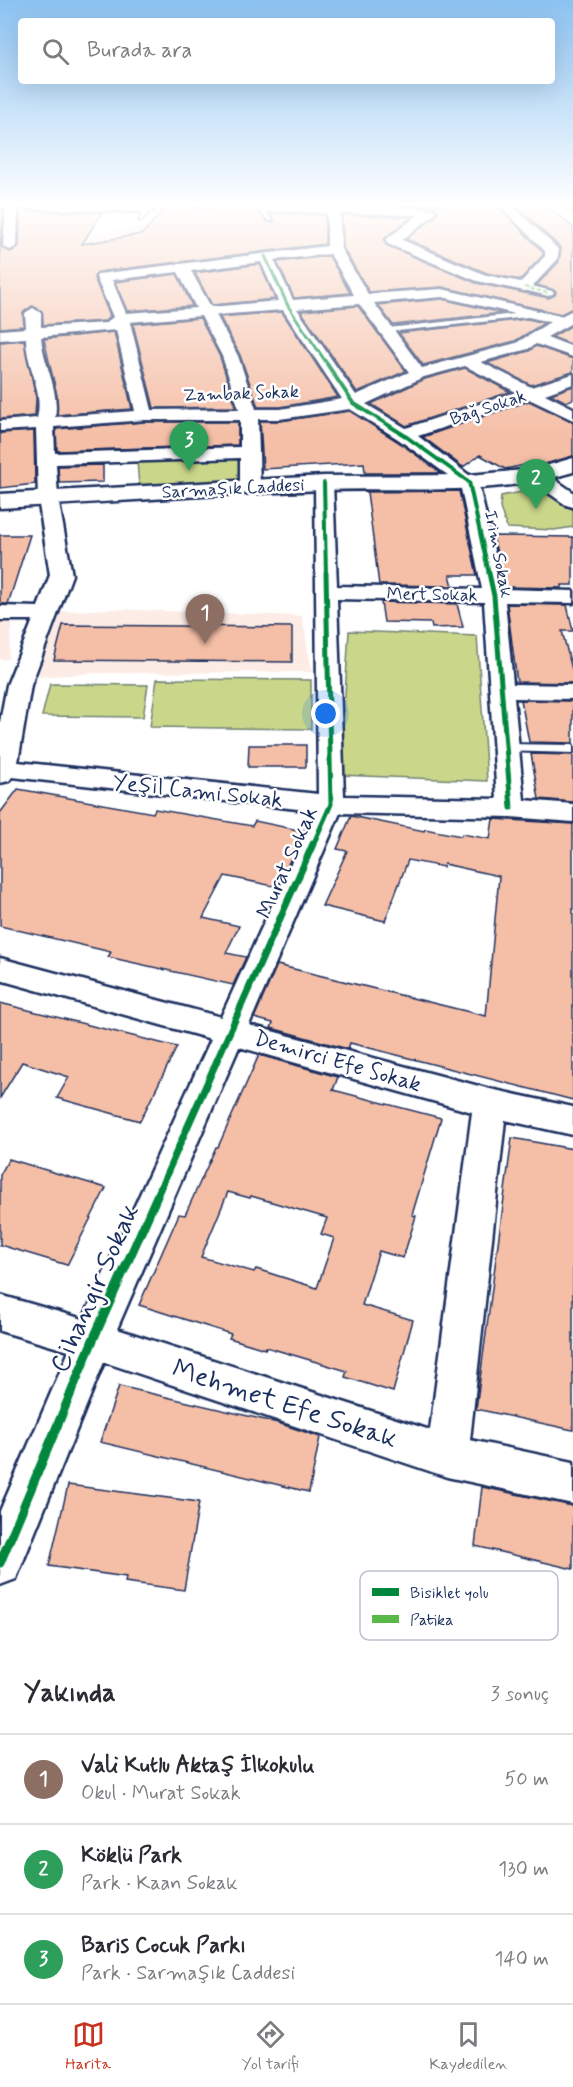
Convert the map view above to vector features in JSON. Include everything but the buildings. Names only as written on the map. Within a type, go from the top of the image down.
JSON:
[{"type":"main road","name":"Sarmaşık Caddesi","points":[[0,501],[324,483],[469,482],[537,477],[573,465]]},
{"type":"street","points":[[105,281],[121,318],[145,415]]},
{"type":"street","points":[[190,281],[230,356],[249,414],[250,487]]},
{"type":"street","points":[[277,281],[288,306],[353,403]]},
{"type":"street","points":[[353,281],[418,374]]},
{"type":"street","points":[[497,281],[548,293]]},
{"type":"street","points":[[524,287],[529,281]]},
{"type":"street","points":[[0,335],[31,344],[110,327],[121,318],[442,293],[534,314],[569,318]]},
{"type":"street","points":[[2,771],[9,685],[46,614],[61,575],[48,498],[45,421],[49,403],[31,344],[33,313]]},
{"type":"street","name":"Zambak Sokak","points":[[0,426],[145,415],[293,413],[353,403],[418,374],[522,346],[569,318]]},
{"type":"street","points":[[537,339],[573,352]]},
{"type":"street","points":[[469,362],[573,415]]},
{"type":"street","name":"Bağ Sokak","points":[[404,435],[573,379]]},
{"type":"street","name":"Irim Sokak","points":[[353,403],[404,435],[469,482],[494,596],[500,691],[512,808]]},
{"type":"street","points":[[46,459],[249,452]]},
{"type":"street","points":[[537,477],[573,501]]},
{"type":"street","name":"Murat Sokak","points":[[232,1031],[332,804],[324,483]]},
{"type":"street","name":"Mert Sokak","points":[[327,592],[573,597]]},
{"type":"street","points":[[0,613],[46,614]]},
{"type":"street","points":[[500,691],[573,692]]},
{"type":"street","name":"Yeşil Cami Sokak","points":[[2,771],[332,804],[512,808],[573,813]]},
{"type":"street","name":"Demirci Efe Sokak","points":[[0,969],[490,1103],[573,1121]]},
{"type":"street","name":"Cihangir Sokak","points":[[0,1563],[93,1340],[232,1031]]},
{"type":"street","points":[[447,1456],[490,1103]]},
{"type":"street","name":"Mehmet Efe Sokak","points":[[0,1313],[93,1340],[447,1456],[573,1483]]},
{"type":"lane","points":[[388,330],[534,314]]},
{"type":"lane","points":[[505,748],[573,749]]},
{"type":"shaded area","points":[[109,609],[302,616],[312,672],[99,673],[38,677],[54,612]]},
{"type":"shaded area","points":[[0,620],[13,620],[8,659],[0,659]]},
{"type":"green space","points":[[240,456],[241,481],[139,486],[137,461]]},
{"type":"green space","points":[[542,488],[573,510],[573,527],[554,530],[507,528],[500,508],[501,496]]},
{"type":"green space","points":[[349,631],[477,636],[487,781],[340,775]]},
{"type":"green space","points":[[157,679],[311,680],[311,729],[150,727]]},
{"type":"green space","points":[[50,684],[148,685],[143,717],[42,716]]},
{"type":"marked path","points":[[524,287],[548,293]]},
{"type":"cycle path","points":[[277,281],[288,306],[353,403],[404,435],[469,482],[494,596],[511,808]]},
{"type":"cycle path","points":[[0,1563],[93,1340],[331,804],[324,483]]},
{"type":"place","name":"Baris Cocuk Parkı","points":[[189,471]]},
{"type":"place","name":"Köklü Park","points":[[536,509]]},
{"type":"place","name":"Vali Kutlu Aktaş İlkokulu","points":[[205,644]]}]
